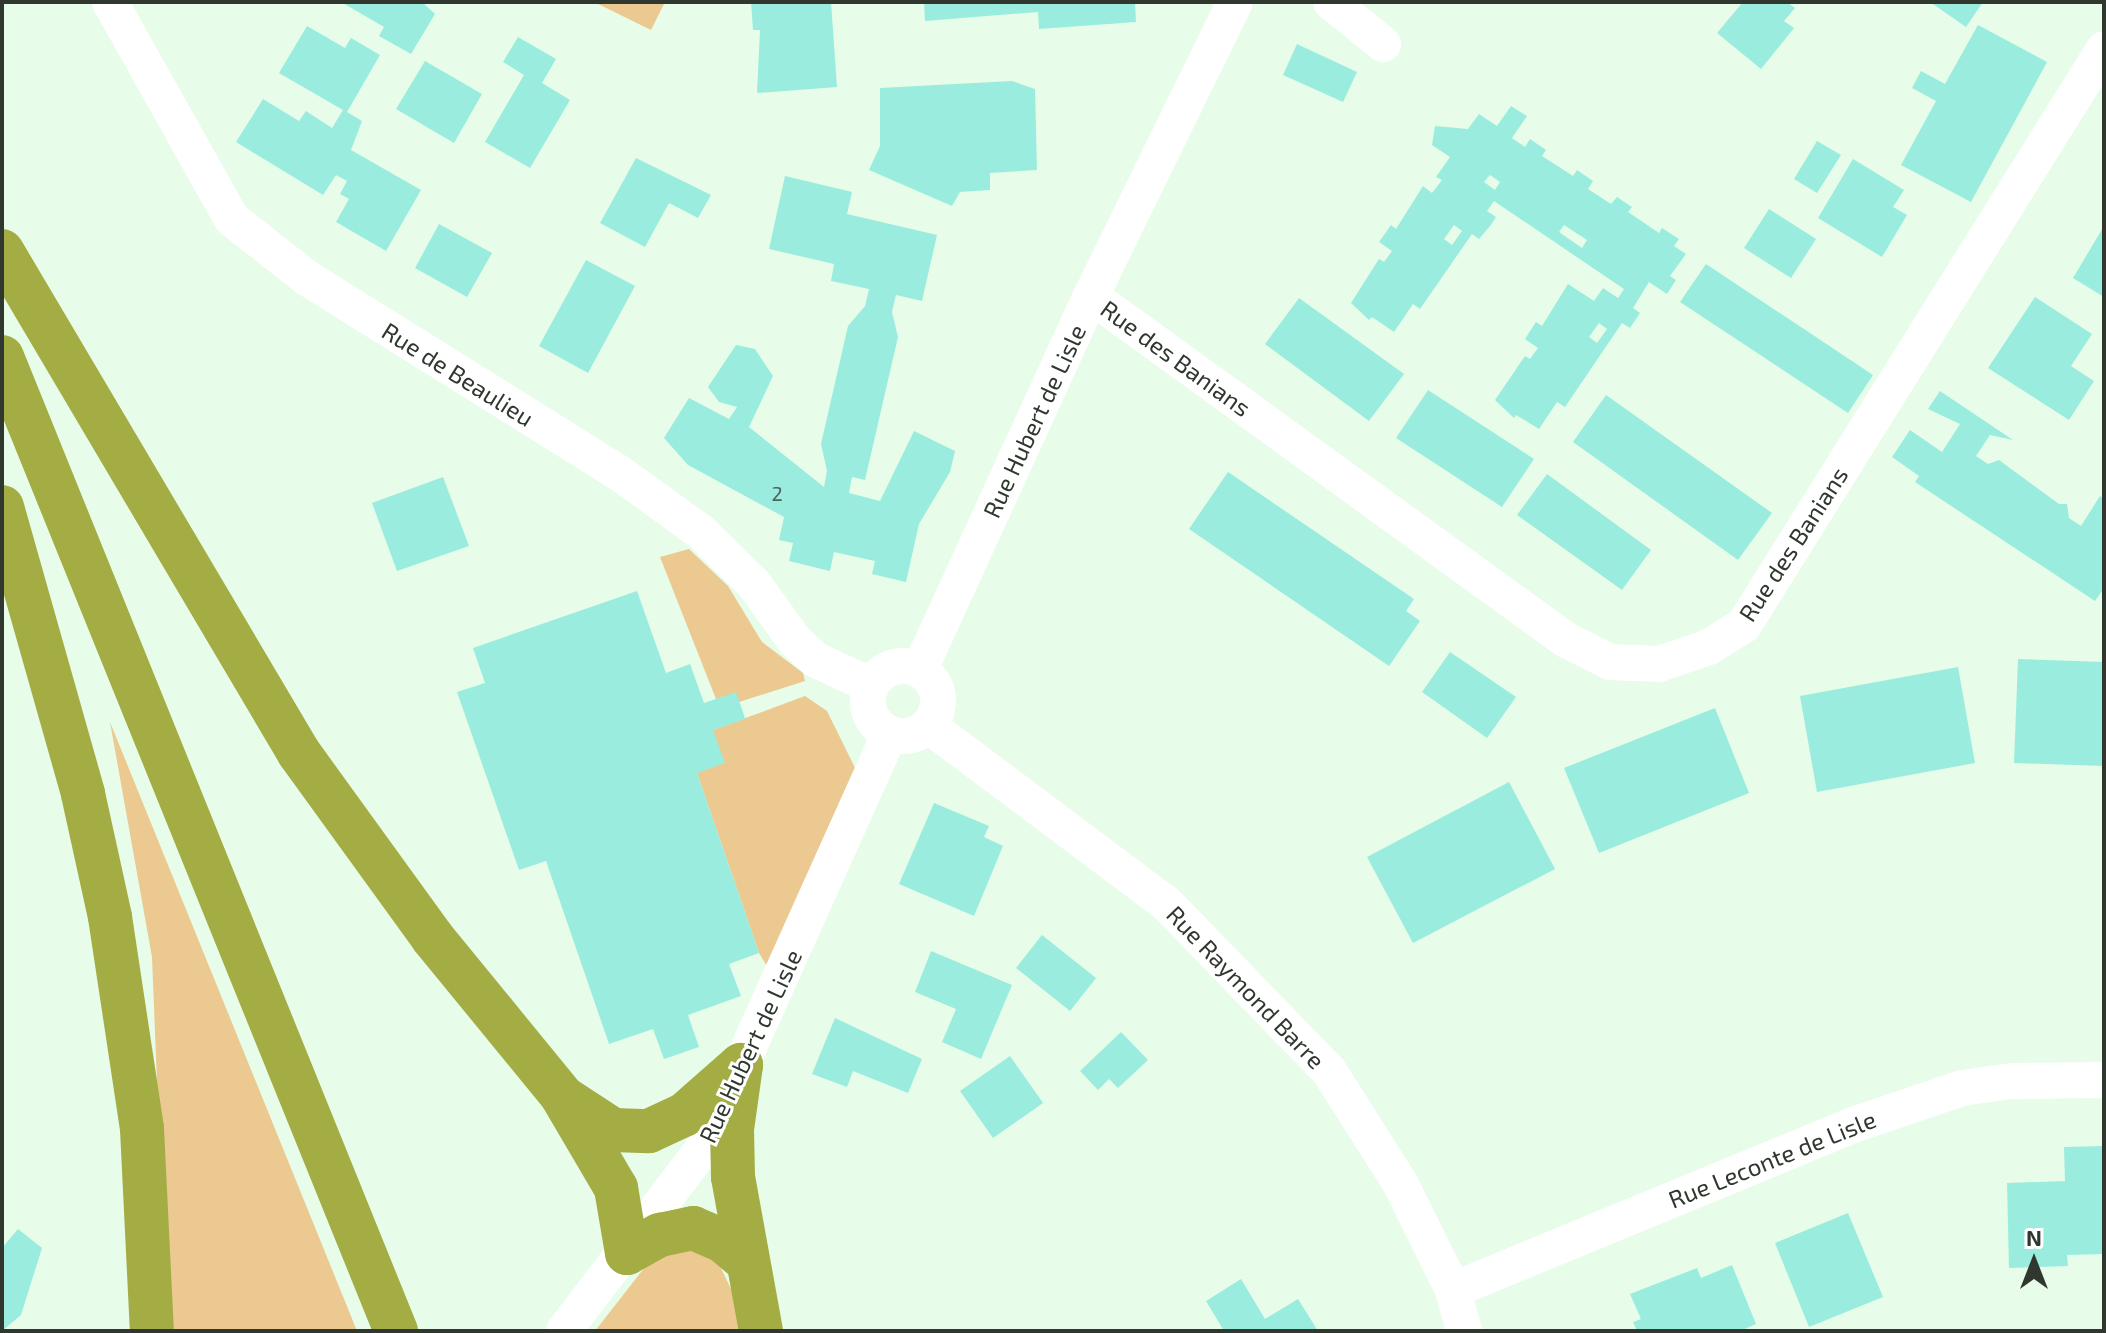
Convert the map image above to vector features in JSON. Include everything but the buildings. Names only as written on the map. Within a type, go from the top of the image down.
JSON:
[{"type":"highway","points":[[2,251],[299,753],[432,937],[562,1096],[616,1188],[627,1253],[660,1235],[693,1228],[723,1241],[747,1261]]},
{"type":"highway","points":[[2,357],[396,1331]]},
{"type":"highway","points":[[2,507],[83,794],[110,917],[142,1129],[152,1331]]},
{"type":"highway","points":[[562,1096],[613,1130],[649,1131],[684,1115],[741,1065]]},
{"type":"highway","points":[[741,1065],[732,1129],[733,1177],[761,1331]]},
{"type":"street","name":"Rue de Beaulieu","points":[[110,2],[232,219],[307,278],[618,472],[701,532],[754,584],[795,641],[816,660],[870,685]]},
{"type":"street","name":"Rue Hubert de Lisle","points":[[920,669],[1091,296],[1235,2]]},
{"type":"street","points":[[1331,2],[1383,44]]},
{"type":"street","name":"Rue des Banians","points":[[1091,296],[1566,640],[1610,662],[1659,664],[1709,647],[1744,625],[2104,49]]},
{"type":"street","points":[[892,667],[920,669],[939,695],[929,726],[904,736],[890,734],[875,722],[867,705],[870,685],[892,667]]},
{"type":"street","name":"Rue Raymond Barre","points":[[929,726],[1166,903],[1329,1071],[1400,1183],[1453,1290],[1464,1331]]},
{"type":"street","name":"Rue Hubert de Lisle","points":[[564,1331],[627,1253],[704,1147],[890,734]]},
{"type":"street","name":"Rue Leconte de Lisle","points":[[1453,1290],[1850,1126],[1962,1088],[2012,1081],[2104,1080]]},
{"type":"shaded area","points":[[594,2],[665,2],[651,30]]},
{"type":"shaded area","points":[[689,549],[728,586],[762,642],[803,673],[805,681],[739,702],[716,699],[660,557]]},
{"type":"shaded area","points":[[805,696],[827,711],[860,778],[775,979],[759,953],[697,773],[713,730]]},
{"type":"shaded area","points":[[110,722],[357,1331],[167,1331],[152,957]]},
{"type":"shaded area","points":[[690,1241],[719,1264],[741,1310],[744,1331],[595,1331],[652,1258]]}]
